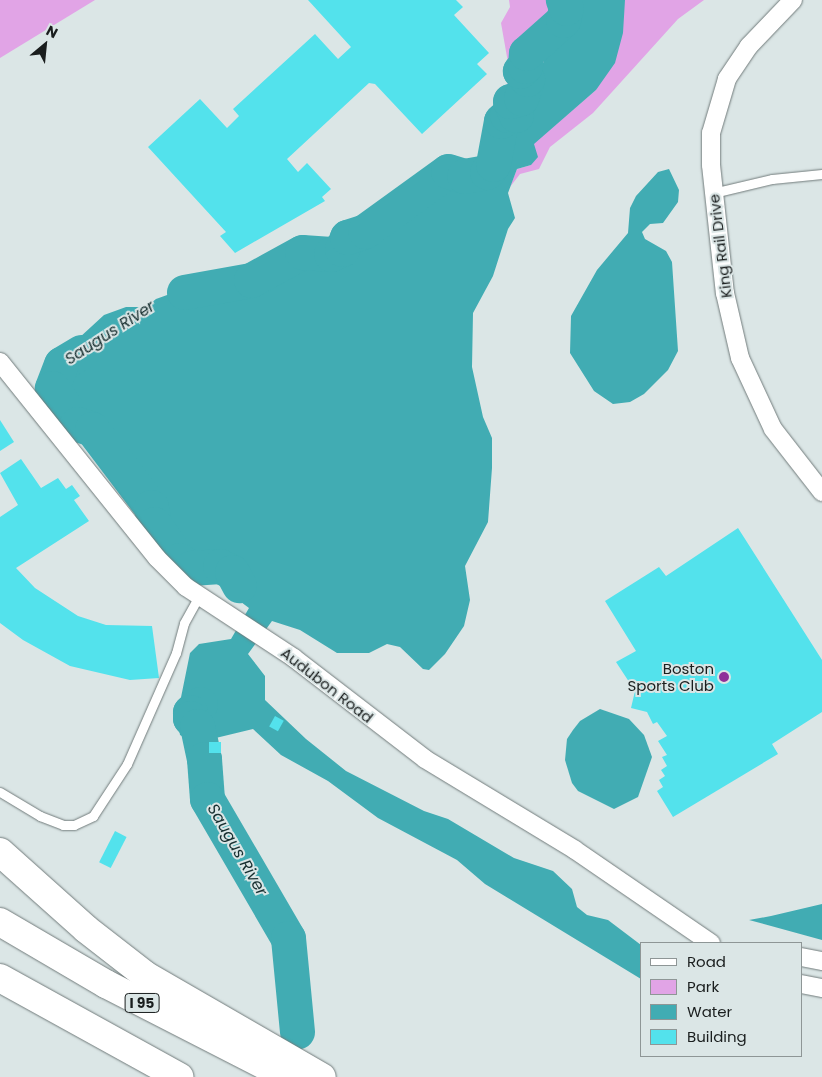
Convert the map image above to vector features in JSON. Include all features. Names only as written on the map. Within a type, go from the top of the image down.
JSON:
[{"type":"highway","points":[[0,852],[79,923],[145,975],[322,1077]]},
{"type":"highway","name":"I 95","points":[[0,922],[114,988],[288,1077]]},
{"type":"highway","points":[[0,978],[179,1077]]},
{"type":"street","name":"King Rail Drive","points":[[794,0],[749,46],[727,79],[712,133],[713,193],[732,336],[747,378],[783,444],[822,492]]},
{"type":"street","name":"Audubon Road","points":[[0,362],[157,558],[199,596],[294,658],[425,759],[625,883],[710,942]]},
{"type":"street","points":[[802,957],[822,961]]},
{"type":"street","points":[[802,984],[822,988]]},
{"type":"lane","points":[[713,193],[772,179],[822,174]]},
{"type":"lane","points":[[0,792],[40,816],[63,825],[74,825],[93,816],[127,764],[199,596]]},
{"type":"green space","points":[[0,0],[95,0],[0,58]]},
{"type":"green space","points":[[509,0],[560,0],[562,13],[532,92],[515,119],[499,129],[499,139],[510,156],[493,170],[497,148],[485,138],[499,116],[510,74],[501,23],[510,7]]},
{"type":"green space","points":[[625,0],[704,0],[678,19],[593,113],[550,147],[539,169],[520,174],[510,187],[517,169],[531,165],[533,144],[596,90]]},
{"type":"water","points":[[560,0],[625,0],[623,33],[615,63],[596,90],[534,144],[538,157],[531,165],[517,169],[508,193],[515,218],[508,229],[493,276],[473,313],[472,367],[483,417],[492,438],[492,468],[488,522],[465,566],[470,600],[464,626],[445,654],[429,670],[423,669],[400,647],[387,644],[369,653],[337,653],[300,630],[272,621],[248,654],[265,676],[265,700],[306,739],[346,771],[424,811],[448,819],[514,858],[553,871],[572,889],[577,907],[587,915],[608,920],[640,944],[640,978],[485,884],[457,860],[378,818],[328,781],[281,755],[253,729],[195,743],[180,735],[177,717],[190,653],[199,644],[231,639],[249,608],[237,599],[231,586],[214,579],[158,528],[117,478],[83,423],[52,387],[59,359],[74,351],[79,338],[104,315],[126,307],[146,307],[156,299],[220,276],[234,285],[258,282],[336,243],[368,236],[424,201],[462,168],[488,177],[509,156],[499,139],[499,128],[515,119],[532,92],[562,13]]},
{"type":"water","points":[[669,169],[679,190],[678,202],[663,223],[650,224],[642,232],[645,239],[666,251],[672,262],[678,351],[668,370],[644,394],[630,402],[613,404],[594,391],[570,353],[571,316],[597,270],[628,233],[630,208],[636,196],[658,172]]},
{"type":"water","points":[[600,709],[629,719],[644,735],[652,757],[638,797],[614,809],[578,791],[572,783],[565,760],[567,739],[573,730],[580,721]]},
{"type":"water","points":[[822,904],[822,940],[749,920],[771,916]]},
{"type":"building","points":[[308,0],[456,0],[463,7],[454,15],[489,53],[477,64],[487,74],[422,134],[375,84],[369,83],[287,159],[298,172],[307,163],[331,189],[322,197],[325,201],[235,253],[220,236],[226,232],[148,147],[200,99],[227,128],[239,116],[233,109],[315,34],[338,59],[351,47]]},
{"type":"building","points":[[0,420],[14,442],[0,451]]},
{"type":"building","points":[[21,459],[41,488],[58,478],[66,489],[72,485],[80,496],[74,500],[89,521],[16,568],[35,588],[78,616],[106,625],[152,626],[159,678],[130,680],[70,666],[23,640],[0,623],[0,517],[18,505],[0,473]]},
{"type":"building","name":"Boston Sports Club","points":[[738,528],[822,660],[822,712],[772,744],[778,754],[673,817],[657,791],[663,787],[659,780],[665,776],[661,770],[667,766],[662,757],[667,755],[658,741],[667,736],[657,722],[653,724],[647,712],[631,708],[635,691],[616,662],[636,651],[605,601],[659,567],[666,576]]},
{"type":"building","points":[[275,716],[284,721],[278,731],[269,726]]},
{"type":"building","points":[[209,742],[221,742],[221,753],[209,753]]},
{"type":"building","points":[[115,831],[127,837],[111,868],[99,862]]},
{"type":"waterway","name":"Saugus River","points":[[184,292],[251,280],[302,252],[331,254],[342,249],[347,237],[365,231],[448,171],[464,176],[487,172],[493,164],[501,121],[507,115],[516,115],[510,101],[521,98],[527,79],[520,71],[525,66],[526,53],[563,20],[566,8],[563,0]]},
{"type":"waterway","name":"Saugus River","points":[[81,352],[61,364],[52,388],[77,424],[92,429],[151,507],[154,524],[179,560],[191,568],[220,566],[232,572],[239,585]]},
{"type":"waterway","name":"Saugus River","points":[[200,704],[190,712],[190,718],[197,726],[204,759],[207,799],[288,938],[297,1032]]},
{"type":"place","name":"Boston Sports Club","points":[[724,677]]}]
